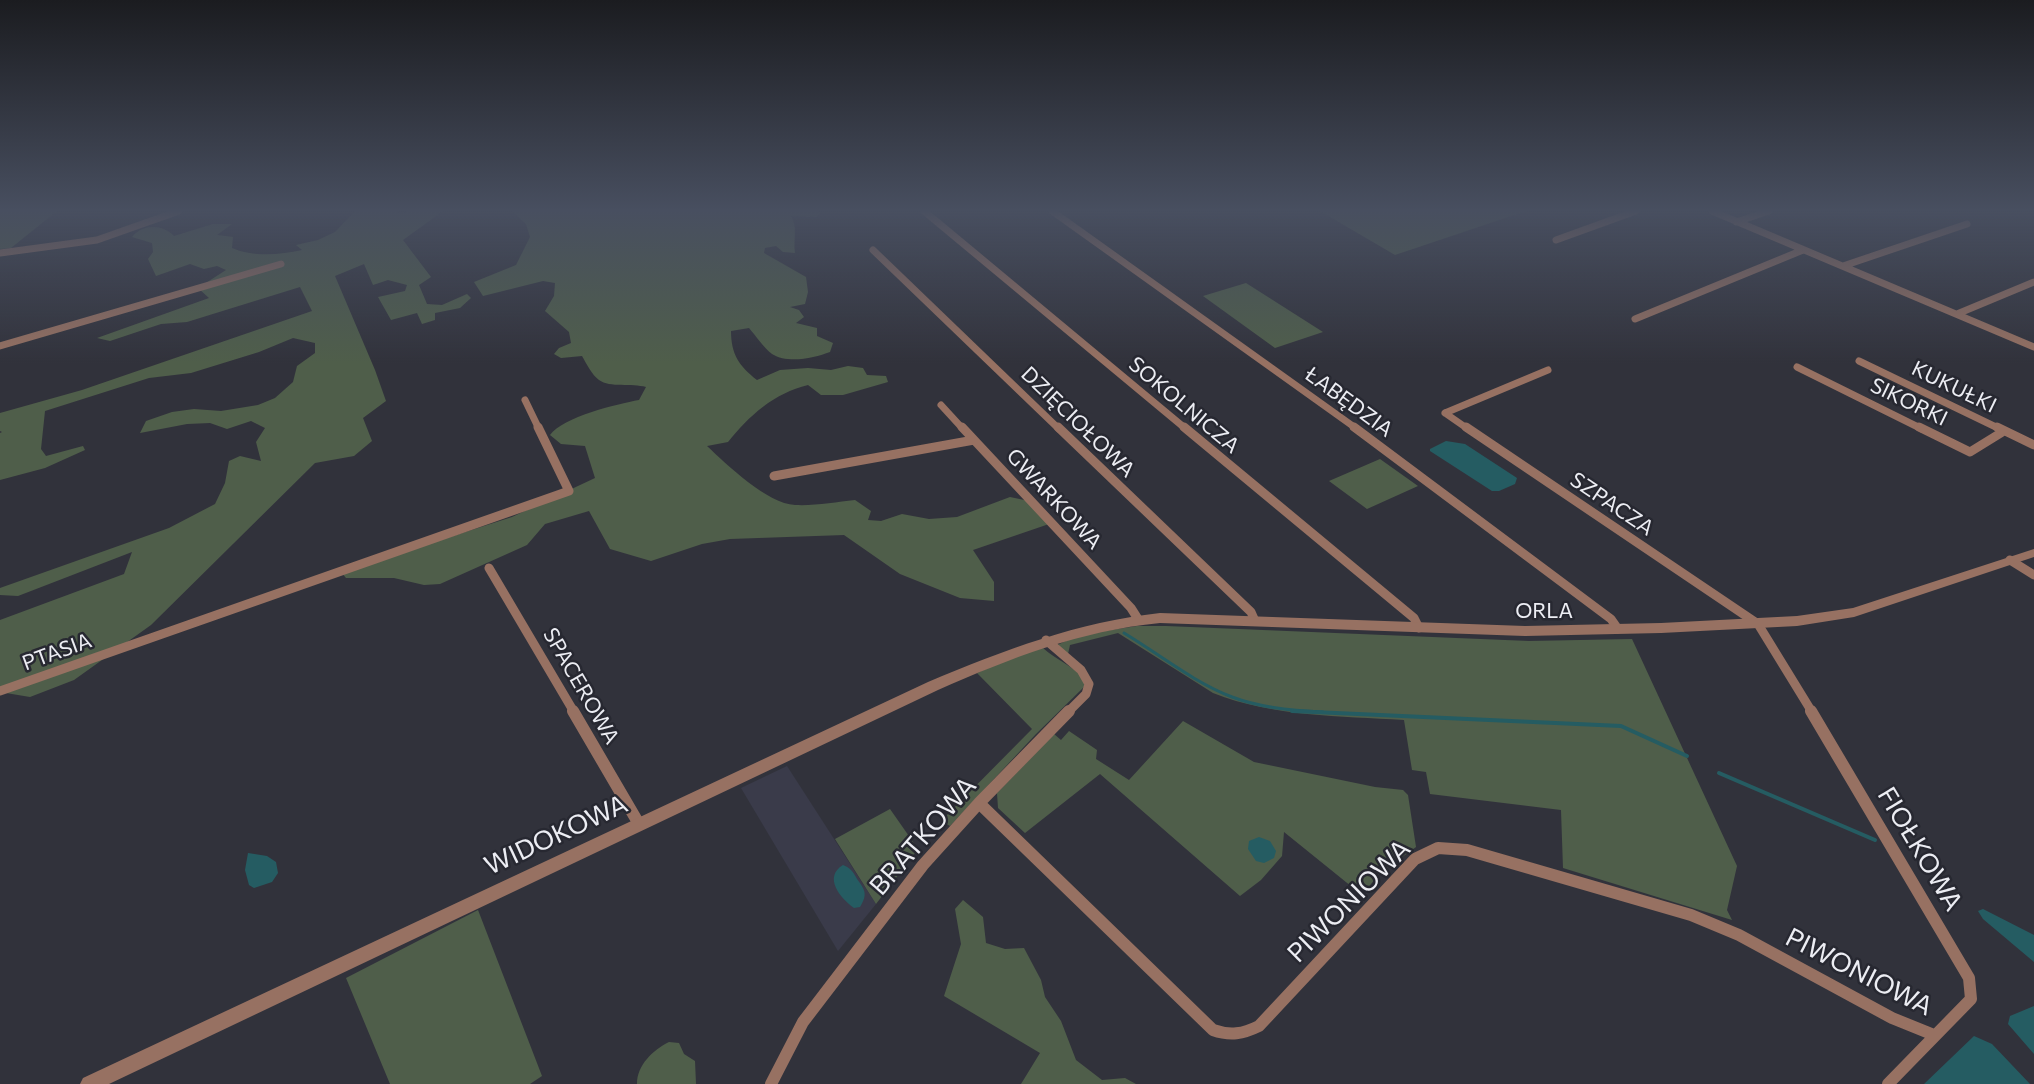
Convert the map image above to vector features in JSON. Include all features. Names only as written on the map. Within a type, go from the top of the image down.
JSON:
[{"type":"street","name":"DZIĘCIOŁOWA","points":[[885,262],[1251,612],[1255,621]]},
{"type":"street","name":"SOKOLNICZA","points":[[985,262],[1414,618],[1419,628]]},
{"type":"street","name":"ŁABĘDZIA","points":[[1123,262],[1359,430],[1611,619],[1618,629]]},
{"type":"street","points":[[1635,319],[1775,262]]},
{"type":"street","points":[[1832,262],[2034,347]]},
{"type":"street","points":[[1843,266],[1856,262]]},
{"type":"street","points":[[0,346],[281,264]]},
{"type":"street","points":[[1957,314],[2034,282]]},
{"type":"street","name":"KUKUŁKI","points":[[1859,361],[2034,445]]},
{"type":"street","name":"SIKORKI","points":[[1797,366],[1970,452],[2004,430]]},
{"type":"street","name":"SZPACZA","points":[[1548,370],[1445,413],[1758,624]]},
{"type":"street","name":"PTASIA","points":[[0,692],[569,491],[525,400]]},
{"type":"street","name":"GWARKOWA","points":[[941,405],[1131,608],[1138,620]]},
{"type":"street","points":[[774,476],[974,440]]},
{"type":"street","name":"ORLA","points":[[1046,639],[1092,627],[1138,620],[1255,621],[1525,631],[1758,624],[1813,620],[1854,612],[2034,553]]},
{"type":"street","points":[[2010,560],[2034,575]]},
{"type":"street","name":"SPACEROWA","points":[[489,568],[639,824]]},
{"type":"street","name":"FIOŁKOWA","points":[[1758,624],[1969,978],[1971,999],[1888,1084]]},
{"type":"street","name":"WIDOKOWA","points":[[89,1084],[933,686],[1046,639]]},
{"type":"street","name":"BRATKOWA","points":[[771,1084],[803,1022],[923,866],[979,803],[1086,694],[1089,684],[1086,675],[1080,668],[1052,650],[1046,639]]},
{"type":"street","name":"PIWONIOWA","points":[[979,803],[1213,1030],[1222,1034],[1236,1035],[1258,1026],[1415,859],[1429,851],[1448,848],[1476,853],[1712,922],[1892,1018],[1934,1035]]},
{"type":"shaded area","points":[[787,766],[876,904],[838,951],[741,788]]},
{"type":"green space","points":[[149,262],[419,262],[431,277],[419,285],[427,304],[442,305],[467,294],[471,298],[460,308],[435,313],[435,320],[422,324],[417,313],[391,320],[378,297],[405,291],[407,285],[388,280],[373,285],[364,264],[335,276],[386,401],[363,418],[372,441],[354,456],[315,463],[151,625],[74,680],[30,697],[0,692],[0,620],[124,574],[132,552],[18,596],[0,595],[0,588],[169,528],[215,504],[225,483],[229,461],[240,456],[261,461],[256,442],[265,428],[251,421],[227,429],[210,423],[187,424],[140,433],[146,421],[172,412],[194,409],[221,411],[258,405],[275,398],[293,382],[297,366],[315,353],[315,343],[293,338],[259,352],[191,373],[149,378],[45,411],[41,449],[46,456],[83,446],[85,450],[45,468],[0,480],[0,433],[2,432],[0,431],[0,413],[82,390],[312,311],[300,287],[187,322],[161,324],[110,341],[97,338],[209,298],[198,288],[226,270],[217,266],[204,269],[190,264],[156,276]]},
{"type":"green space","points":[[518,262],[779,262],[806,277],[808,292],[805,304],[790,307],[799,310],[804,317],[796,323],[817,328],[817,336],[833,343],[830,352],[801,359],[786,359],[772,354],[749,328],[731,331],[734,353],[745,370],[757,380],[780,370],[808,368],[831,370],[848,366],[863,368],[867,375],[886,376],[888,382],[843,395],[821,395],[808,385],[796,389],[763,407],[728,442],[707,446],[760,491],[784,503],[810,505],[855,500],[871,511],[868,520],[881,521],[902,514],[929,519],[957,517],[1010,497],[1029,501],[1049,524],[973,550],[994,582],[994,601],[960,598],[900,574],[844,535],[730,539],[702,544],[651,561],[610,549],[589,511],[545,524],[527,545],[440,584],[424,585],[394,578],[346,578],[341,572],[512,517],[595,478],[585,446],[561,444],[550,435],[566,422],[578,417],[639,400],[646,387],[604,382],[594,375],[582,356],[561,358],[554,354],[559,348],[571,343],[569,332],[545,311],[554,296],[555,283],[543,281],[483,296],[474,282],[516,265]]},
{"type":"green space","points":[[1246,283],[1323,332],[1275,348],[1203,296]]},
{"type":"green space","points":[[1380,459],[1418,486],[1367,509],[1329,481]]},
{"type":"green space","points":[[1137,626],[1529,641],[1632,639],[1737,866],[1727,910],[1732,920],[1563,868],[1561,810],[1430,794],[1426,772],[1412,770],[1404,720],[1307,714],[1236,701],[1213,693],[1118,633],[1070,645],[1068,654],[1055,646],[1079,635]]},
{"type":"green space","points":[[1043,648],[1080,674],[1084,678],[1084,687],[1036,734],[950,826],[941,821],[1032,729],[977,673],[1014,656]]},
{"type":"green space","points":[[1183,721],[1254,762],[1375,787],[1403,790],[1408,795],[1416,847],[1380,873],[1362,895],[1284,832],[1282,856],[1261,880],[1240,896],[1100,774],[1025,833],[998,808],[997,793],[1054,734],[1061,740],[1069,731],[1097,750],[1096,759],[1129,780]]},
{"type":"green space","points":[[890,809],[918,849],[876,904],[835,839]]},
{"type":"green space","points":[[963,900],[983,917],[986,943],[1005,949],[1024,948],[1041,980],[1045,997],[1061,1021],[1076,1060],[1102,1080],[1125,1078],[1136,1084],[1021,1084],[1040,1053],[944,996],[961,944],[955,909]]},
{"type":"green space","points":[[478,910],[542,1076],[530,1084],[390,1084],[346,978]]},
{"type":"green space","points":[[669,1042],[679,1043],[684,1054],[695,1061],[696,1084],[637,1084],[643,1064],[657,1049]]},
{"type":"water","points":[[1446,441],[1465,444],[1517,478],[1515,484],[1499,491],[1492,491],[1430,451]]},
{"type":"water","points":[[1259,837],[1270,841],[1276,851],[1274,858],[1264,863],[1256,861],[1248,849],[1249,841]]},
{"type":"water","points":[[248,853],[267,856],[276,862],[278,873],[272,882],[254,888],[249,885],[245,870]]},
{"type":"water","points":[[843,865],[852,870],[864,889],[865,895],[860,907],[854,908],[849,904],[836,887],[834,875]]},
{"type":"water","points":[[1983,909],[2034,935],[2034,962],[1983,919],[1978,911]]},
{"type":"water","points":[[2034,1006],[2034,1054],[2008,1024],[2010,1016]]},
{"type":"water","points":[[1974,1036],[1992,1044],[2030,1084],[1924,1084]]},
{"type":"waterway","points":[[1124,633],[1190,676],[1232,697],[1277,708],[1323,712]]},
{"type":"waterway","points":[[1292,711],[1621,726],[1687,756]]},
{"type":"waterway","points":[[1719,773],[1875,840]]}]
